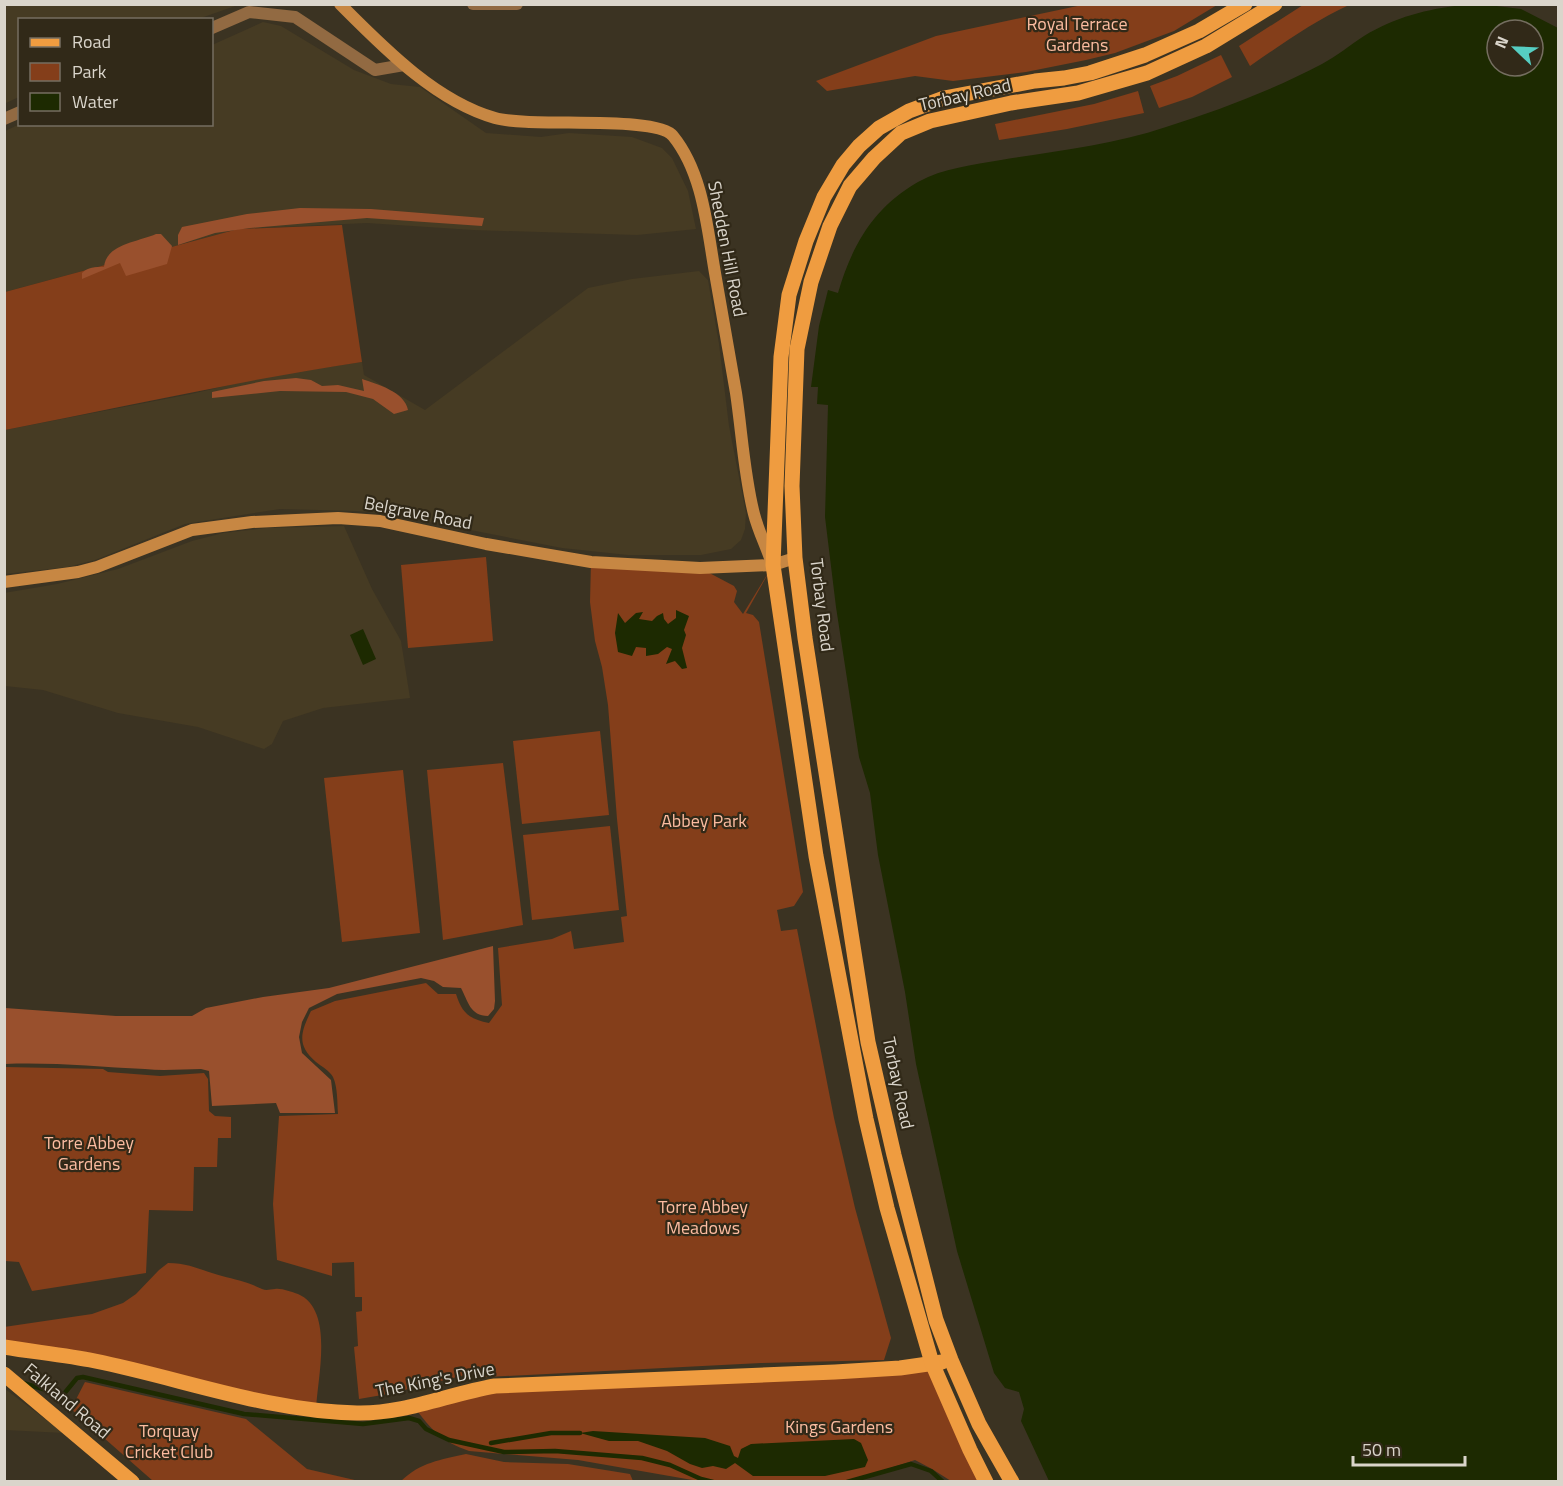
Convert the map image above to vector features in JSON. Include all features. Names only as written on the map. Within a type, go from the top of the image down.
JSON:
[{"type":"main road","name":"Torbay Road","points":[[986,1482],[932,1363],[887,1208],[864,1108],[816,856],[773,565],[781,357],[789,295],[806,241],[824,197],[843,165],[879,128],[909,111],[944,98],[1090,73],[1156,50],[1199,31],[1245,4]]},
{"type":"main road","name":"Torbay Road","points":[[1011,1482],[979,1424],[936,1320],[916,1249],[868,1042],[805,638],[795,558],[792,486],[797,349],[812,282],[830,226],[850,186],[874,158],[901,133],[930,121],[1011,103],[1078,93],[1147,73],[1206,46],[1275,4]]},
{"type":"main road","name":"The King's Drive","points":[[4,1347],[94,1361],[176,1381],[316,1410],[359,1413],[418,1407],[473,1390],[495,1386],[835,1372],[900,1368],[951,1360]]},
{"type":"main road","name":"Falkland Road","points":[[4,1374],[132,1482]]},
{"type":"street","name":"Shedden Hill Road","points":[[340,4],[404,65],[467,108],[497,119],[537,123],[639,124],[672,133],[685,154],[699,188],[736,394],[754,516],[773,565]]},
{"type":"street","points":[[473,4],[517,4]]},
{"type":"street","points":[[213,28],[249,12],[295,18],[375,70],[404,65]]},
{"type":"street","points":[[4,119],[18,113]]},
{"type":"street","name":"Belgrave Road","points":[[4,582],[88,570],[192,530],[252,522],[338,518],[380,521],[486,544],[591,562],[700,568],[773,565],[795,558]]},
{"type":"shaded area","points":[[4,5],[238,5],[201,18],[18,18],[18,97],[6,103]]},
{"type":"shaded area","points":[[263,22],[281,26],[354,70],[391,84],[420,87],[486,133],[541,137],[569,133],[632,137],[662,148],[672,158],[688,191],[696,229],[637,235],[473,230],[367,223],[238,229],[5,292],[5,131],[18,125],[213,126],[213,45]]},
{"type":"shaded area","points":[[300,208],[371,209],[484,218],[482,226],[367,218],[250,228],[215,233],[178,245],[178,235],[182,227],[247,214]]},
{"type":"shaded area","points":[[161,234],[172,246],[167,264],[126,276],[120,263],[82,279],[82,273],[87,270],[104,267],[110,253],[124,245]]},
{"type":"shaded area","points":[[699,271],[708,280],[729,426],[746,513],[745,529],[741,540],[731,549],[701,555],[628,555],[562,548],[389,514],[280,509],[185,524],[95,560],[68,567],[5,574],[5,430],[191,394],[272,375],[362,362],[364,375],[425,410],[588,288],[632,279]]},
{"type":"shaded area","points":[[296,378],[311,380],[322,386],[338,385],[364,391],[362,379],[382,386],[402,398],[408,410],[394,414],[373,399],[346,392],[280,391],[212,398],[212,392],[264,381]]},
{"type":"shaded area","points":[[344,526],[372,589],[401,641],[410,698],[323,708],[283,721],[272,744],[264,749],[198,727],[118,713],[43,690],[5,686],[4,593],[57,584],[118,569],[192,541],[223,533],[266,528]]},
{"type":"shaded area","points":[[493,946],[495,1001],[494,1009],[488,1016],[473,1011],[461,988],[443,987],[434,981],[421,978],[337,994],[309,1008],[302,1022],[299,1037],[302,1053],[331,1080],[335,1113],[280,1113],[276,1103],[212,1106],[209,1071],[201,1069],[159,1070],[58,1064],[5,1064],[5,1008],[116,1016],[192,1016],[206,1008],[329,988]]},
{"type":"shaded area","points":[[5,1389],[64,1433],[5,1430]]},
{"type":"green space","name":"Royal Terrace Gardens","points":[[1087,4],[1217,5],[1174,31],[1115,53],[1026,72],[953,81],[915,76],[827,91],[816,81],[936,36]]},
{"type":"green space","points":[[1303,5],[1349,5],[1286,41],[1250,66],[1239,46]]},
{"type":"green space","points":[[1221,55],[1232,77],[1192,97],[1159,108],[1150,86]]},
{"type":"green space","points":[[1138,91],[1144,113],[999,140],[995,124],[1094,104]]},
{"type":"green space","points":[[342,225],[362,362],[228,385],[5,430],[5,292],[238,229]]},
{"type":"green space","points":[[486,557],[493,641],[408,648],[401,565]]},
{"type":"green space","points":[[591,562],[700,568],[734,586],[737,591],[734,602],[743,614],[773,565],[746,613],[753,615],[759,622],[803,892],[794,906],[777,910],[781,931],[797,929],[834,1118],[855,1208],[891,1338],[884,1360],[761,1363],[486,1377],[473,1373],[359,1399],[354,1347],[358,1346],[356,1312],[362,1311],[362,1297],[355,1297],[354,1262],[332,1263],[332,1276],[277,1260],[273,1204],[279,1116],[338,1114],[337,1091],[333,1077],[310,1056],[303,1044],[303,1032],[311,1011],[335,1001],[426,983],[438,994],[456,994],[467,1014],[489,1023],[502,1005],[498,948],[552,939],[571,931],[574,949],[624,942],[621,917],[627,916],[608,705],[590,602]]},
{"type":"green space","points":[[600,731],[609,815],[522,824],[513,741]]},
{"type":"green space","points":[[503,763],[523,925],[443,940],[427,770]]},
{"type":"green space","points":[[403,770],[420,933],[342,942],[324,778]]},
{"type":"green space","points":[[610,826],[619,910],[532,920],[523,835]]},
{"type":"green space","name":"Torre Abbey Gardens","points":[[5,1067],[103,1069],[108,1072],[160,1076],[204,1073],[208,1079],[209,1111],[215,1116],[231,1117],[231,1138],[218,1138],[217,1167],[194,1167],[193,1211],[149,1210],[146,1273],[32,1291],[19,1262],[5,1261]]},
{"type":"green space","points":[[168,1263],[189,1266],[264,1290],[287,1290],[309,1302],[317,1315],[320,1330],[316,1410],[5,1347],[4,1327],[92,1314],[123,1303],[136,1294]]},
{"type":"green space","name":"Kings Gardens","points":[[932,1363],[986,1481],[951,1481],[915,1460],[850,1481],[698,1481],[578,1460],[469,1451],[438,1434],[414,1407],[473,1390]]},
{"type":"green space","name":"Torquay Cricket Club","points":[[85,1382],[246,1419],[307,1469],[359,1481],[153,1481],[71,1409]]},
{"type":"green space","points":[[466,1454],[504,1462],[568,1464],[630,1474],[633,1481],[401,1481],[424,1466]]},
{"type":"water","points":[[1463,5],[1488,5],[1521,9],[1539,18],[1485,18],[1485,78],[1545,78],[1545,21],[1558,28],[1558,1481],[1049,1481],[1021,1421],[1024,1409],[1019,1392],[1005,1388],[994,1373],[957,1251],[916,1064],[905,992],[878,855],[870,793],[859,757],[825,517],[828,405],[817,404],[818,387],[811,387],[819,326],[828,290],[838,293],[858,243],[877,215],[903,192],[928,177],[958,168],[1105,143],[1166,127],[1265,91],[1328,61],[1376,29],[1424,12]]},
{"type":"water","points":[[676,610],[689,616],[684,630],[686,635],[682,648],[687,668],[682,669],[675,661],[666,664],[672,649],[667,647],[658,654],[646,656],[646,648],[636,647],[632,656],[618,652],[615,633],[618,613],[625,623],[636,613],[643,612],[639,619],[652,621],[663,613],[668,624],[676,618]]},
{"type":"water","points":[[363,629],[376,659],[363,665],[350,635]]},
{"type":"water","points":[[593,1431],[705,1438],[730,1446],[734,1456],[738,1458],[741,1449],[751,1444],[854,1439],[861,1443],[868,1460],[865,1467],[825,1476],[753,1476],[735,1463],[726,1469],[713,1466],[702,1468],[667,1451],[638,1441],[609,1441],[580,1433]]},
{"type":"waterway","points":[[23,1383],[63,1395],[77,1378],[83,1377],[244,1414],[363,1424],[409,1418],[419,1421],[426,1429],[449,1440],[504,1452],[555,1451],[642,1458],[670,1465],[713,1482]]},
{"type":"waterway","points":[[491,1443],[551,1433],[580,1433]]},
{"type":"waterway","points":[[847,1482],[911,1464],[931,1471],[943,1482]]},
{"type":"park label","name":"Abbey Park","points":[[704,821]]},
{"type":"park label","name":"Torre Abbey Meadows","points":[[703,1217]]}]
